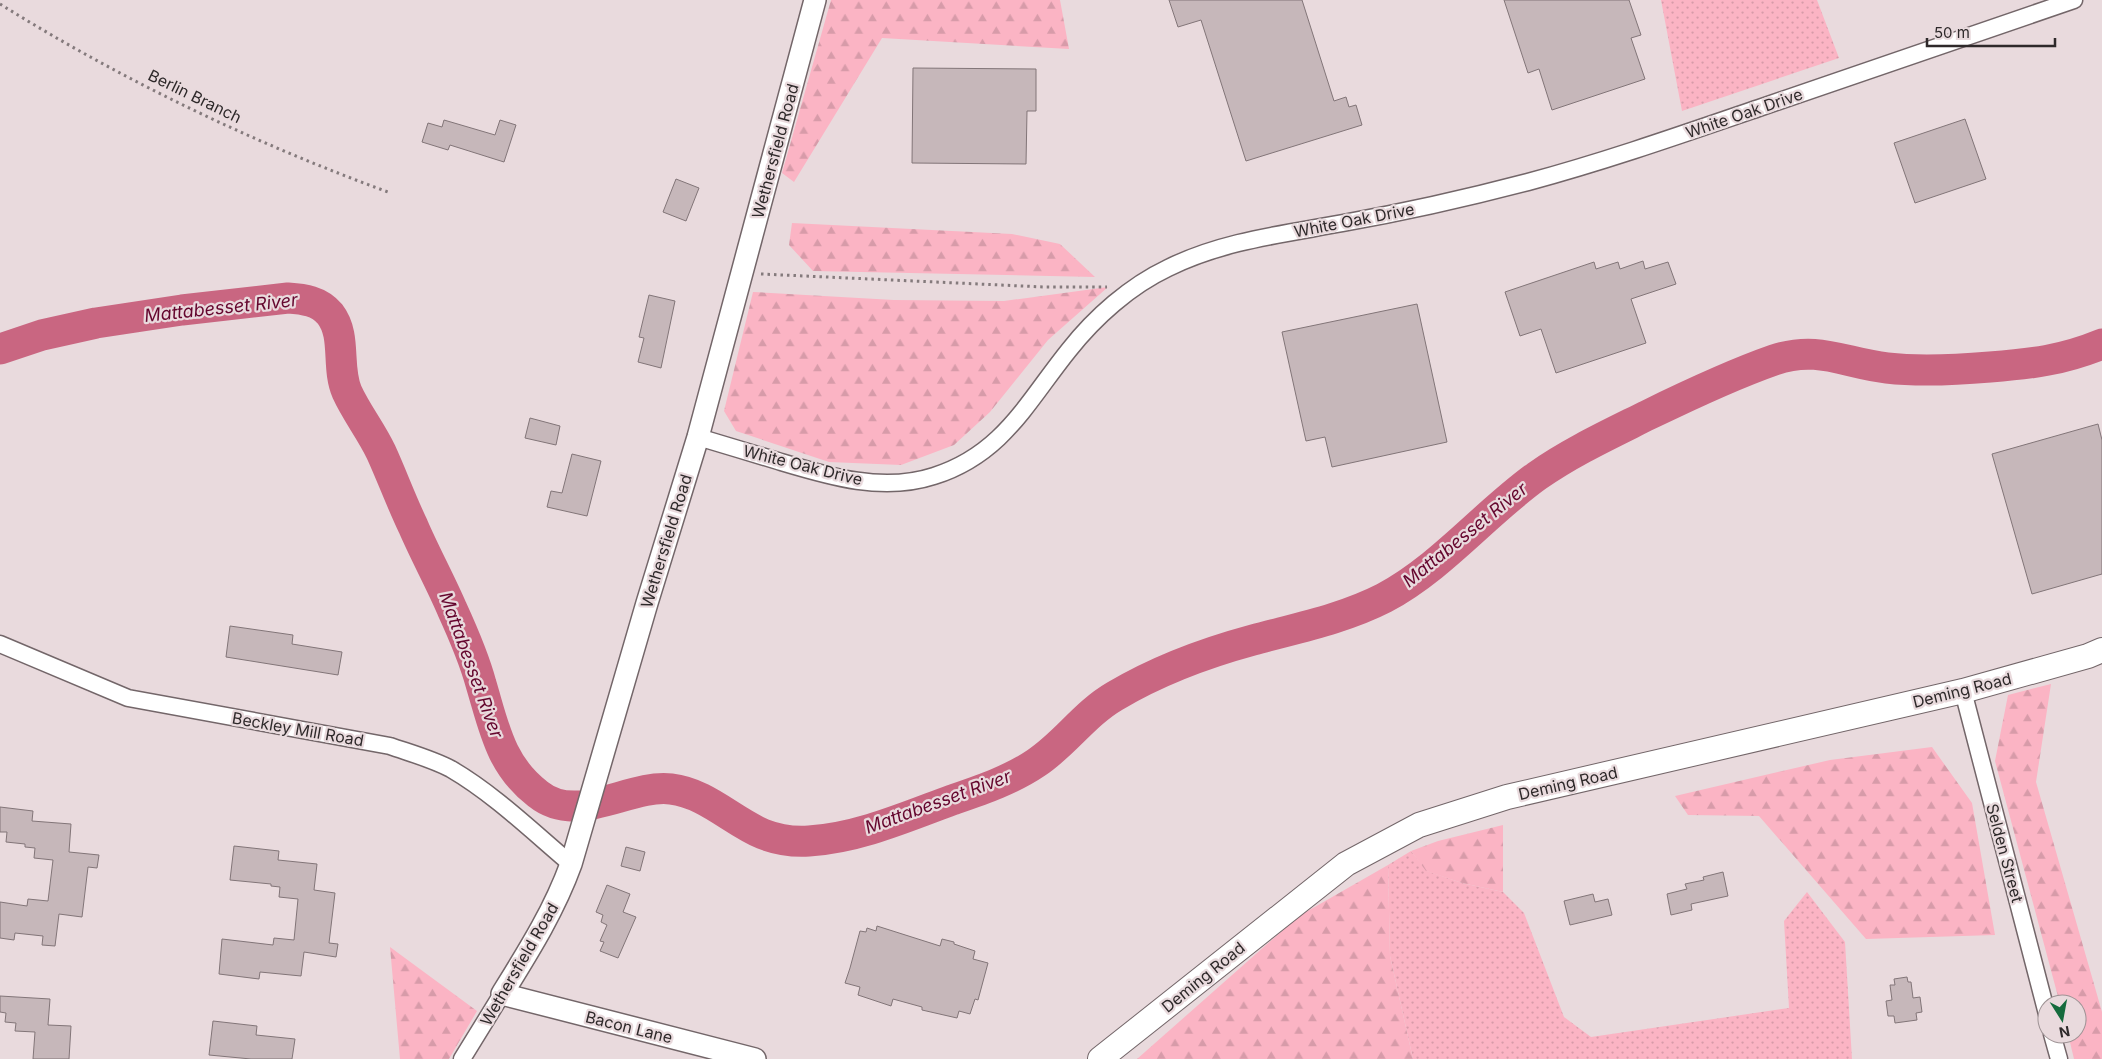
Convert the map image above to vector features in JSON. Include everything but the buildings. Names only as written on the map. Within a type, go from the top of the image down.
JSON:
[{"type":"main road","name":"Deming Road","points":[[1100,1059],[1346,864],[1419,825],[1507,797],[1963,691],[2102,650]]},
{"type":"street","name":"Wethersfield Road","points":[[462,1059],[545,924],[560,894],[571,864],[698,437],[815,0]]},
{"type":"street","name":"White Oak Drive","points":[[698,437],[822,474],[865,482],[899,483],[933,476],[966,462],[1002,437],[1029,405],[1071,348],[1103,314],[1133,288],[1168,267],[1215,249],[1248,241],[1454,201],[1529,182],[1690,131],[2074,0]]},
{"type":"street","name":"Beckley Mill Road","points":[[0,644],[128,698],[390,746],[426,758],[474,784],[571,864]]},
{"type":"street","name":"Selden Street","points":[[1963,691],[2042,994]]},
{"type":"street","name":"Bacon Lane","points":[[502,994],[756,1059]]},
{"type":"street","points":[[2055,1044],[2059,1059]]},
{"type":"path","name":"Berlin Branch","points":[[0,4],[93,58],[184,105],[287,152],[388,192]]},
{"type":"path","points":[[743,272],[1034,287],[1108,287]]},
{"type":"green space","points":[[831,0],[1060,0],[1069,49],[882,38],[794,182],[782,173]]},
{"type":"green space","points":[[1661,0],[1817,0],[1839,58],[1682,111]]},
{"type":"green space","points":[[792,223],[1012,234],[1060,244],[1095,277],[813,271],[789,245]]},
{"type":"green space","points":[[1108,287],[1048,340],[990,412],[954,445],[901,465],[829,462],[736,431],[724,411],[753,292],[894,300],[1004,301]]},
{"type":"green space","points":[[2051,684],[2036,782],[2102,1012],[2102,1059],[2074,1059],[2070,1044],[2087,1044],[2087,994],[2057,994],[1995,761],[2008,695]]},
{"type":"green space","points":[[1932,747],[1972,803],[1995,935],[1866,939],[1759,816],[1688,815],[1675,796],[1830,760]]},
{"type":"green space","points":[[1503,825],[1503,892],[1462,883],[1426,871],[1411,851],[1438,841]]},
{"type":"green space","points":[[1411,851],[1427,871],[1462,883],[1503,892],[1524,913],[1564,1017],[1591,1037],[1789,1008],[1784,921],[1807,892],[1845,942],[1852,1059],[1413,1059],[1390,956],[1388,865]]},
{"type":"green space","points":[[1388,865],[1390,956],[1413,1059],[1137,1059],[1299,916]]},
{"type":"green space","points":[[390,947],[477,1011],[449,1059],[400,1059]]},
{"type":"waterway","name":"Mattabesset River","points":[[0,349],[42,335],[96,323],[182,310],[288,298],[305,300],[321,306],[330,314],[338,332],[342,372],[347,392],[381,452],[422,547],[460,627],[475,665],[500,744],[515,771],[525,783],[553,803],[570,806],[603,802],[655,789],[671,789],[696,796],[763,834],[791,841],[803,841],[846,836],[864,831],[996,784],[1036,763],[1094,711],[1131,687],[1182,664],[1217,651],[1352,612],[1384,598],[1425,571],[1518,491],[1550,467],[1648,415],[1758,366],[1774,360],[1804,354],[1831,356],[1887,368],[1925,370],[1964,369],[2047,360],[2074,354],[2102,344]]}]
